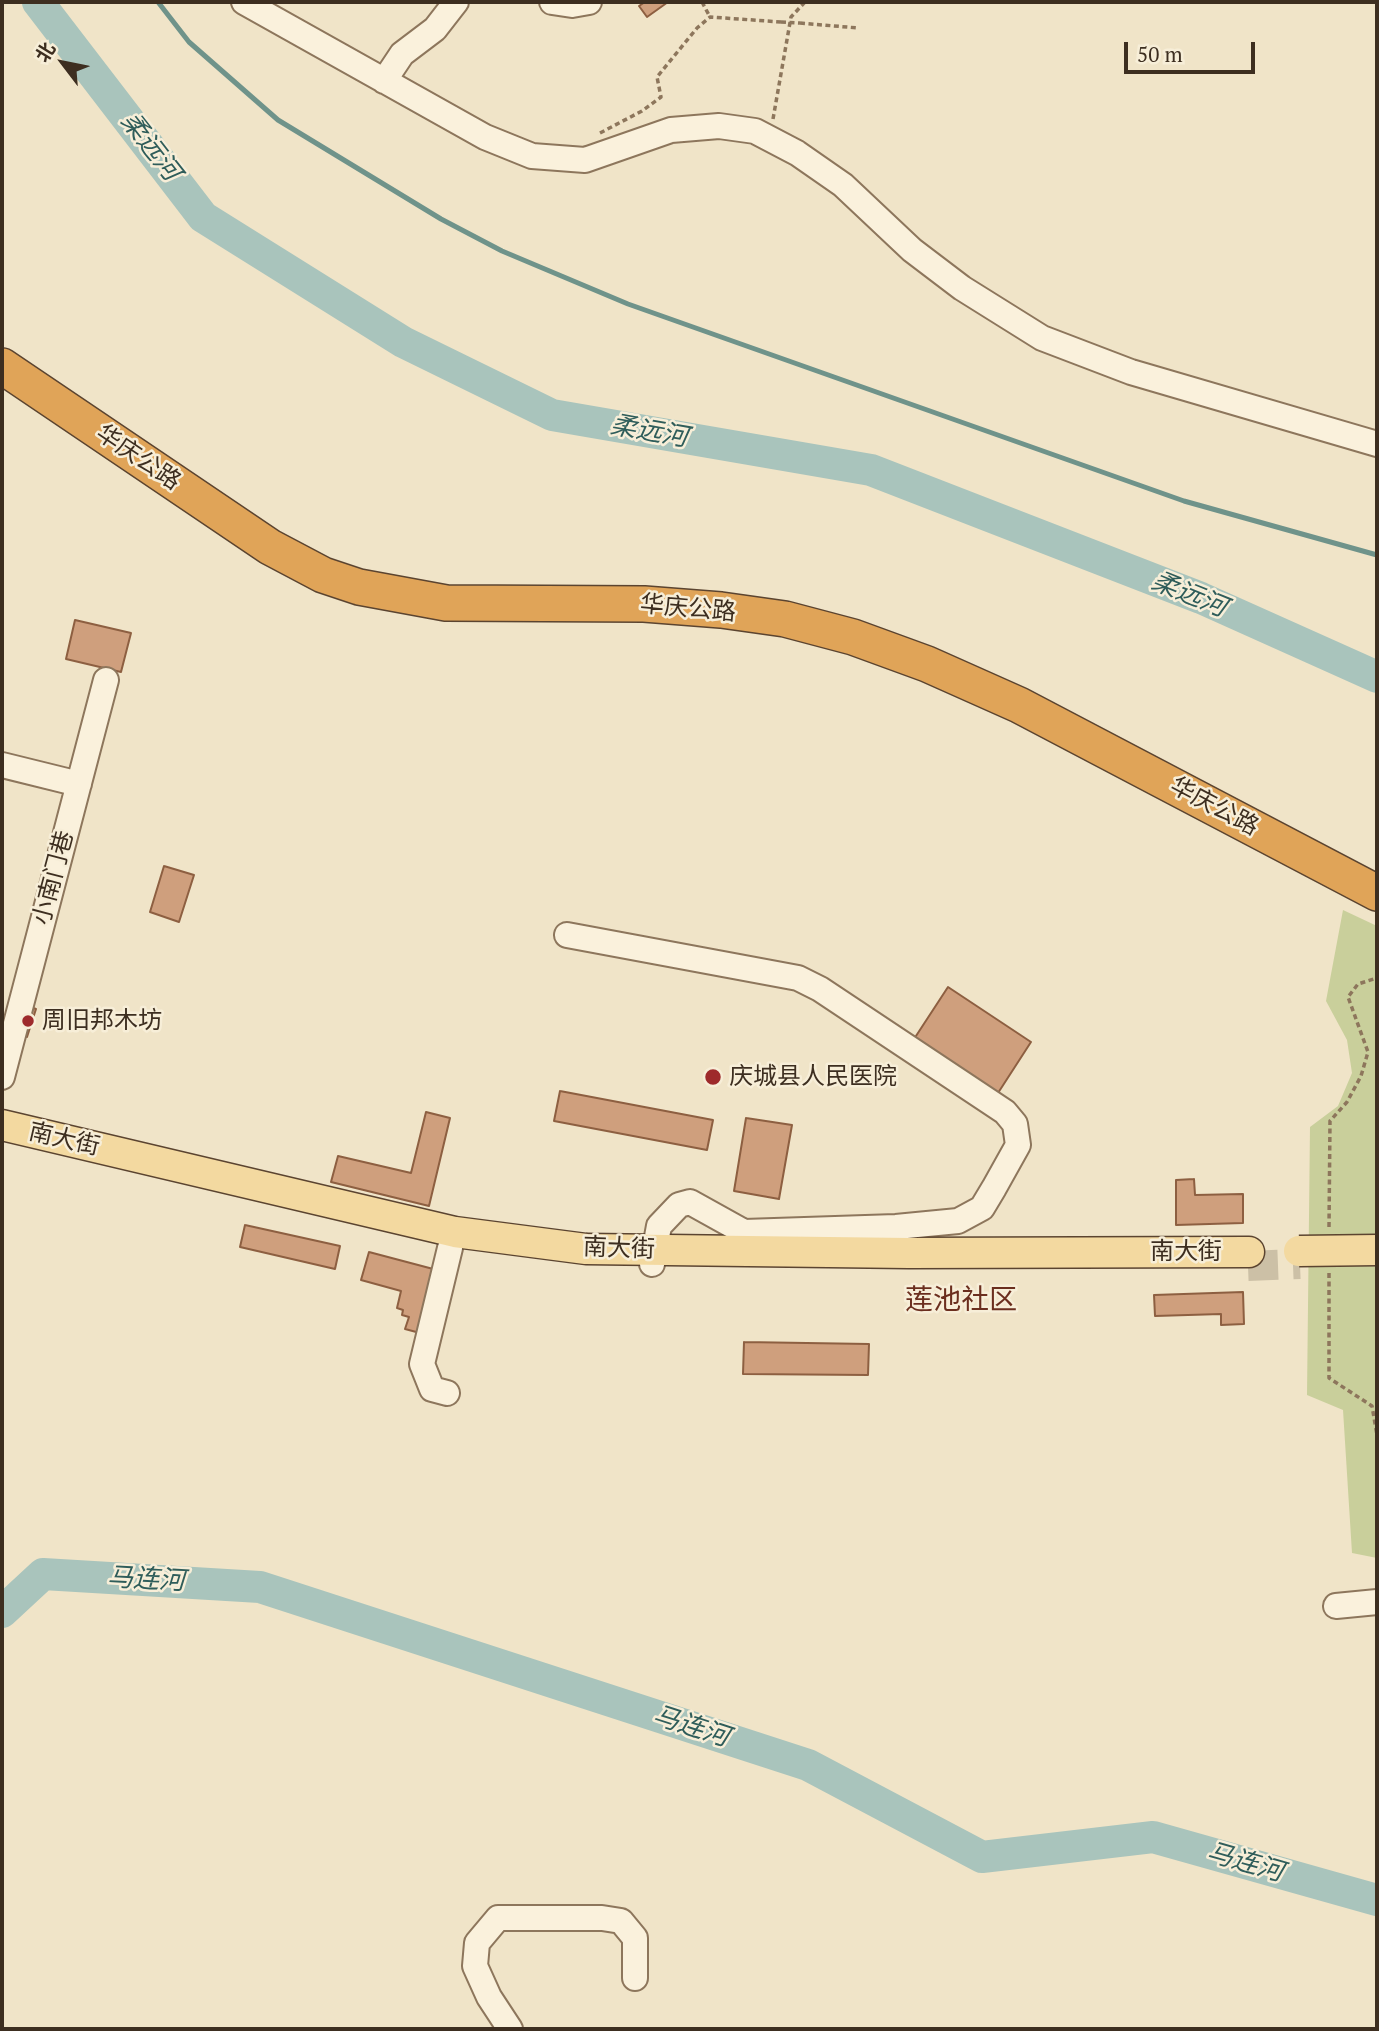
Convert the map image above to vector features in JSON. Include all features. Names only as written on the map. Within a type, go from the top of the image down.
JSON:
[{"type":"highway","name":"华庆公路","points":[[2,366],[270,547],[324,575],[359,587],[446,603],[643,604],[721,610],[785,620],[853,637],[927,664],[1019,705],[1377,893]]},
{"type":"highway","name":"华庆公路","points":[[2,377],[264,556],[320,584],[387,603],[445,612],[643,613],[721,618],[785,628],[851,646],[925,672],[1016,714],[1377,903]]},
{"type":"main road","name":"南大街","points":[[2,1125],[455,1232],[652,1257]]},
{"type":"main road","name":"南大街","points":[[2,1145],[450,1248],[585,1264],[652,1257],[1249,1259]]},
{"type":"main road","points":[[1377,1250],[1299,1258],[1377,1263]]},
{"type":"street","points":[[244,2],[485,137],[532,156],[585,160],[671,130],[719,126],[755,131],[797,153],[843,185],[912,250],[962,288],[1042,338],[1075,353],[1377,444]]},
{"type":"street","points":[[384,81],[402,54],[435,29],[456,2]]},
{"type":"street","points":[[552,2],[572,5],[589,2]]},
{"type":"street","points":[[1075,353],[1133,364],[1377,435]]},
{"type":"street","name":"小南门巷","points":[[2,1077],[106,680]]},
{"type":"street","points":[[2,765],[79,784]]},
{"type":"street","points":[[568,935],[798,978],[820,989],[1005,1112],[1015,1124],[1018,1145],[994,1188],[982,1208],[958,1221],[896,1227],[744,1232],[690,1202],[679,1205],[659,1226],[652,1257]]},
{"type":"street","points":[[447,1393],[432,1388],[422,1364],[450,1248]]},
{"type":"street","points":[[1336,1605],[1377,1602]]},
{"type":"street","points":[[510,2029],[489,1997],[475,1966],[477,1943],[498,1918],[602,1918],[621,1921],[635,1938],[635,1978]]},
{"type":"path","points":[[702,2],[710,17]]},
{"type":"path","points":[[769,138],[792,18],[805,2]]},
{"type":"path","points":[[585,160],[603,129],[642,111],[661,97],[657,77],[697,28],[710,17],[858,28]]},
{"type":"path","points":[[1329,1230],[1330,1121],[1347,1102],[1361,1076],[1368,1052],[1348,997],[1358,984],[1377,978]]},
{"type":"path","points":[[1329,1271],[1329,1378],[1372,1406],[1377,1435]]},
{"type":"green space","points":[[1343,910],[1377,926],[1377,1558],[1352,1553],[1343,1410],[1307,1395],[1310,1127],[1338,1106],[1352,1073],[1347,1040],[1326,1001]]},
{"type":"building","points":[[645,2],[668,2],[647,17],[639,6]]},
{"type":"building","points":[[75,620],[131,633],[121,672],[66,659]]},
{"type":"building","points":[[164,866],[194,875],[179,922],[150,912]]},
{"type":"building","points":[[948,987],[1031,1042],[998,1093],[914,1039]]},
{"type":"building","name":"周旧邦木坊","points":[[28,1006],[36,1009],[27,1037],[19,1034]]},
{"type":"building","points":[[560,1091],[713,1120],[707,1150],[554,1121]]},
{"type":"building","points":[[426,1112],[450,1118],[429,1206],[331,1182],[338,1156],[411,1173]]},
{"type":"building","points":[[746,1118],[792,1125],[779,1199],[734,1191]]},
{"type":"building","points":[[1194,1179],[1195,1195],[1243,1194],[1243,1223],[1176,1225],[1176,1180]]},
{"type":"building","points":[[245,1225],[340,1246],[335,1269],[240,1247]]},
{"type":"building","points":[[369,1252],[437,1270],[420,1333],[405,1329],[409,1317],[402,1315],[403,1310],[397,1308],[401,1291],[361,1280]]},
{"type":"building","points":[[1243,1292],[1244,1324],[1221,1325],[1221,1314],[1155,1316],[1154,1295]]},
{"type":"building","points":[[744,1342],[869,1344],[868,1375],[743,1374]]},
{"type":"waterway","name":"柔远河","points":[[38,2],[203,217],[403,342],[552,415],[871,470],[1201,598],[1377,677]]},
{"type":"waterway","points":[[158,2],[189,42],[278,120],[441,219],[502,251],[628,304],[1184,501],[1377,555]]},
{"type":"waterway","name":"马连河","points":[[2,1612],[43,1574],[260,1587],[808,1765],[982,1857],[1153,1837],[1377,1900]]},
{"type":"tunnel","points":[[1248,1266],[1300,1264]]},
{"type":"place","name":"周旧邦木坊","points":[[28,1021]]},
{"type":"place","name":"庆城县人民医院","points":[[713,1077]]},
{"type":"district","name":"莲池社区","points":[[961,1301]]}]
